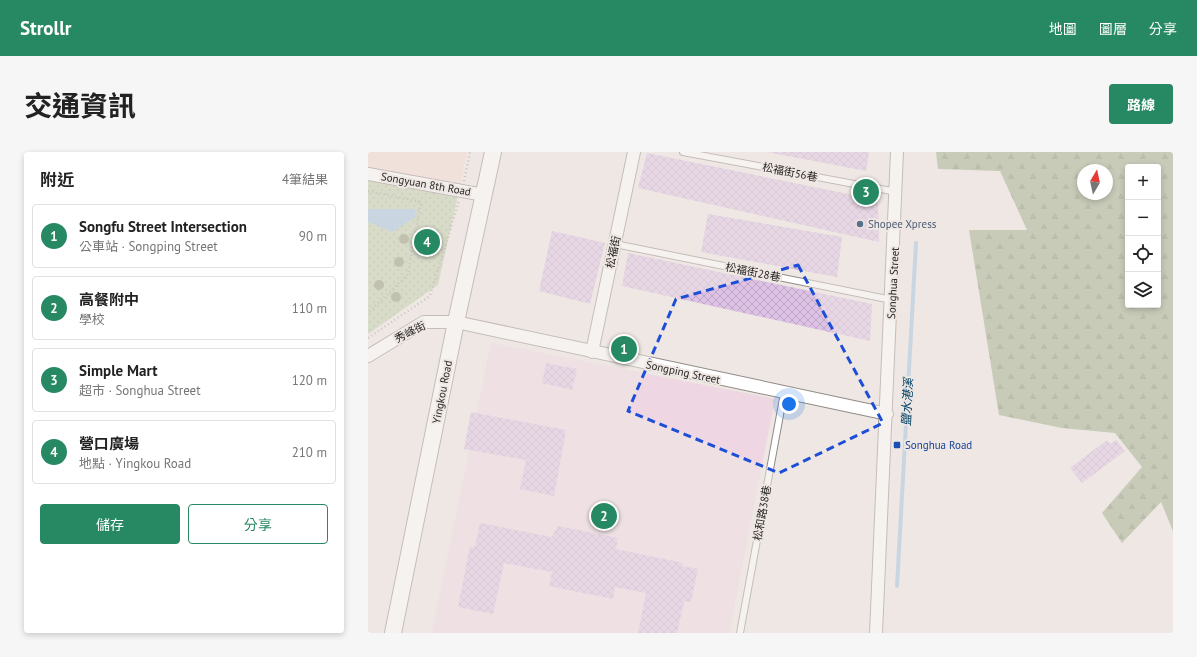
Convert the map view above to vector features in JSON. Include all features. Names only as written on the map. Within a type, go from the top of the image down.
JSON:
[{"type":"street","name":"Yingkou Road","points":[[393,633],[456,322],[493,152]]},
{"type":"street","name":"松福街","points":[[592,352],[634,152]]},
{"type":"street","name":"Songhua Street","points":[[887,414],[897,192],[897,152]]},
{"type":"street","name":"Songyuan 8th Road","points":[[368,174],[484,195]]},
{"type":"street","name":"秀峰街","points":[[368,356],[424,322],[456,322]]},
{"type":"street","name":"Songping Street","points":[[456,322],[887,414]]},
{"type":"street","points":[[876,633],[887,414]]},
{"type":"lane","name":"松福街56巷","points":[[683,152],[897,192]]},
{"type":"lane","name":"松福街28巷","points":[[615,244],[892,300]]},
{"type":"lane","name":"松和路38巷","points":[[740,633],[784,393]]},
{"type":"path","points":[[368,338],[430,296],[462,191],[470,152]]},
{"type":"path","points":[[368,191],[421,202],[408,274],[368,313]]},
{"type":"highlighted area","points":[[798,265],[883,423],[779,473],[628,411],[676,299]]},
{"type":"shaded area","points":[[368,152],[467,152],[459,191],[368,174]]},
{"type":"shaded area","points":[[491,343],[775,399],[729,633],[432,633]]},
{"type":"green space","points":[[936,152],[1173,152],[1173,531],[1161,502],[1122,543],[1102,513],[1142,467],[1115,433],[1062,428],[999,415],[969,230],[1027,230],[1000,171],[938,169]]},
{"type":"green space","points":[[368,174],[459,191],[438,285],[368,334]]},
{"type":"water","points":[[368,209],[414,209],[417,216],[392,232],[368,222]]},
{"type":"building","points":[[767,152],[869,152],[866,171]]},
{"type":"building","points":[[647,153],[878,200],[879,242],[638,188]]},
{"type":"building","points":[[708,214],[842,237],[837,277],[701,252]]},
{"type":"building","points":[[552,231],[605,243],[590,304],[539,291]]},
{"type":"building","points":[[628,253],[872,304],[870,341],[622,286]]},
{"type":"building","points":[[546,363],[577,369],[572,390],[542,383]]},
{"type":"building","points":[[471,412],[566,430],[554,496],[520,489],[526,460],[464,449]]},
{"type":"building","points":[[1107,440],[1110,444],[1116,440],[1125,451],[1082,483],[1070,468]]},
{"type":"building","points":[[480,523],[552,537],[558,526],[618,538],[616,549],[683,563],[682,566],[698,569],[691,602],[684,601],[677,633],[638,633],[646,593],[615,587],[613,599],[549,586],[552,572],[504,563],[493,614],[458,607],[470,546],[475,547]]},
{"type":"waterway","name":"鹽水港溪","points":[[897,586],[916,243]]},
{"type":"place","name":"Simple Mart","points":[[866,192]]},
{"type":"place","name":"Shopee Xpress","points":[[860,224]]},
{"type":"place","name":"營口廣場","points":[[427,242]]},
{"type":"place","name":"Songfu Street Intersection","points":[[624,349]]},
{"type":"place","name":"Songhua Road","points":[[897,445]]},
{"type":"place","name":"高餐附中","points":[[604,516]]}]
